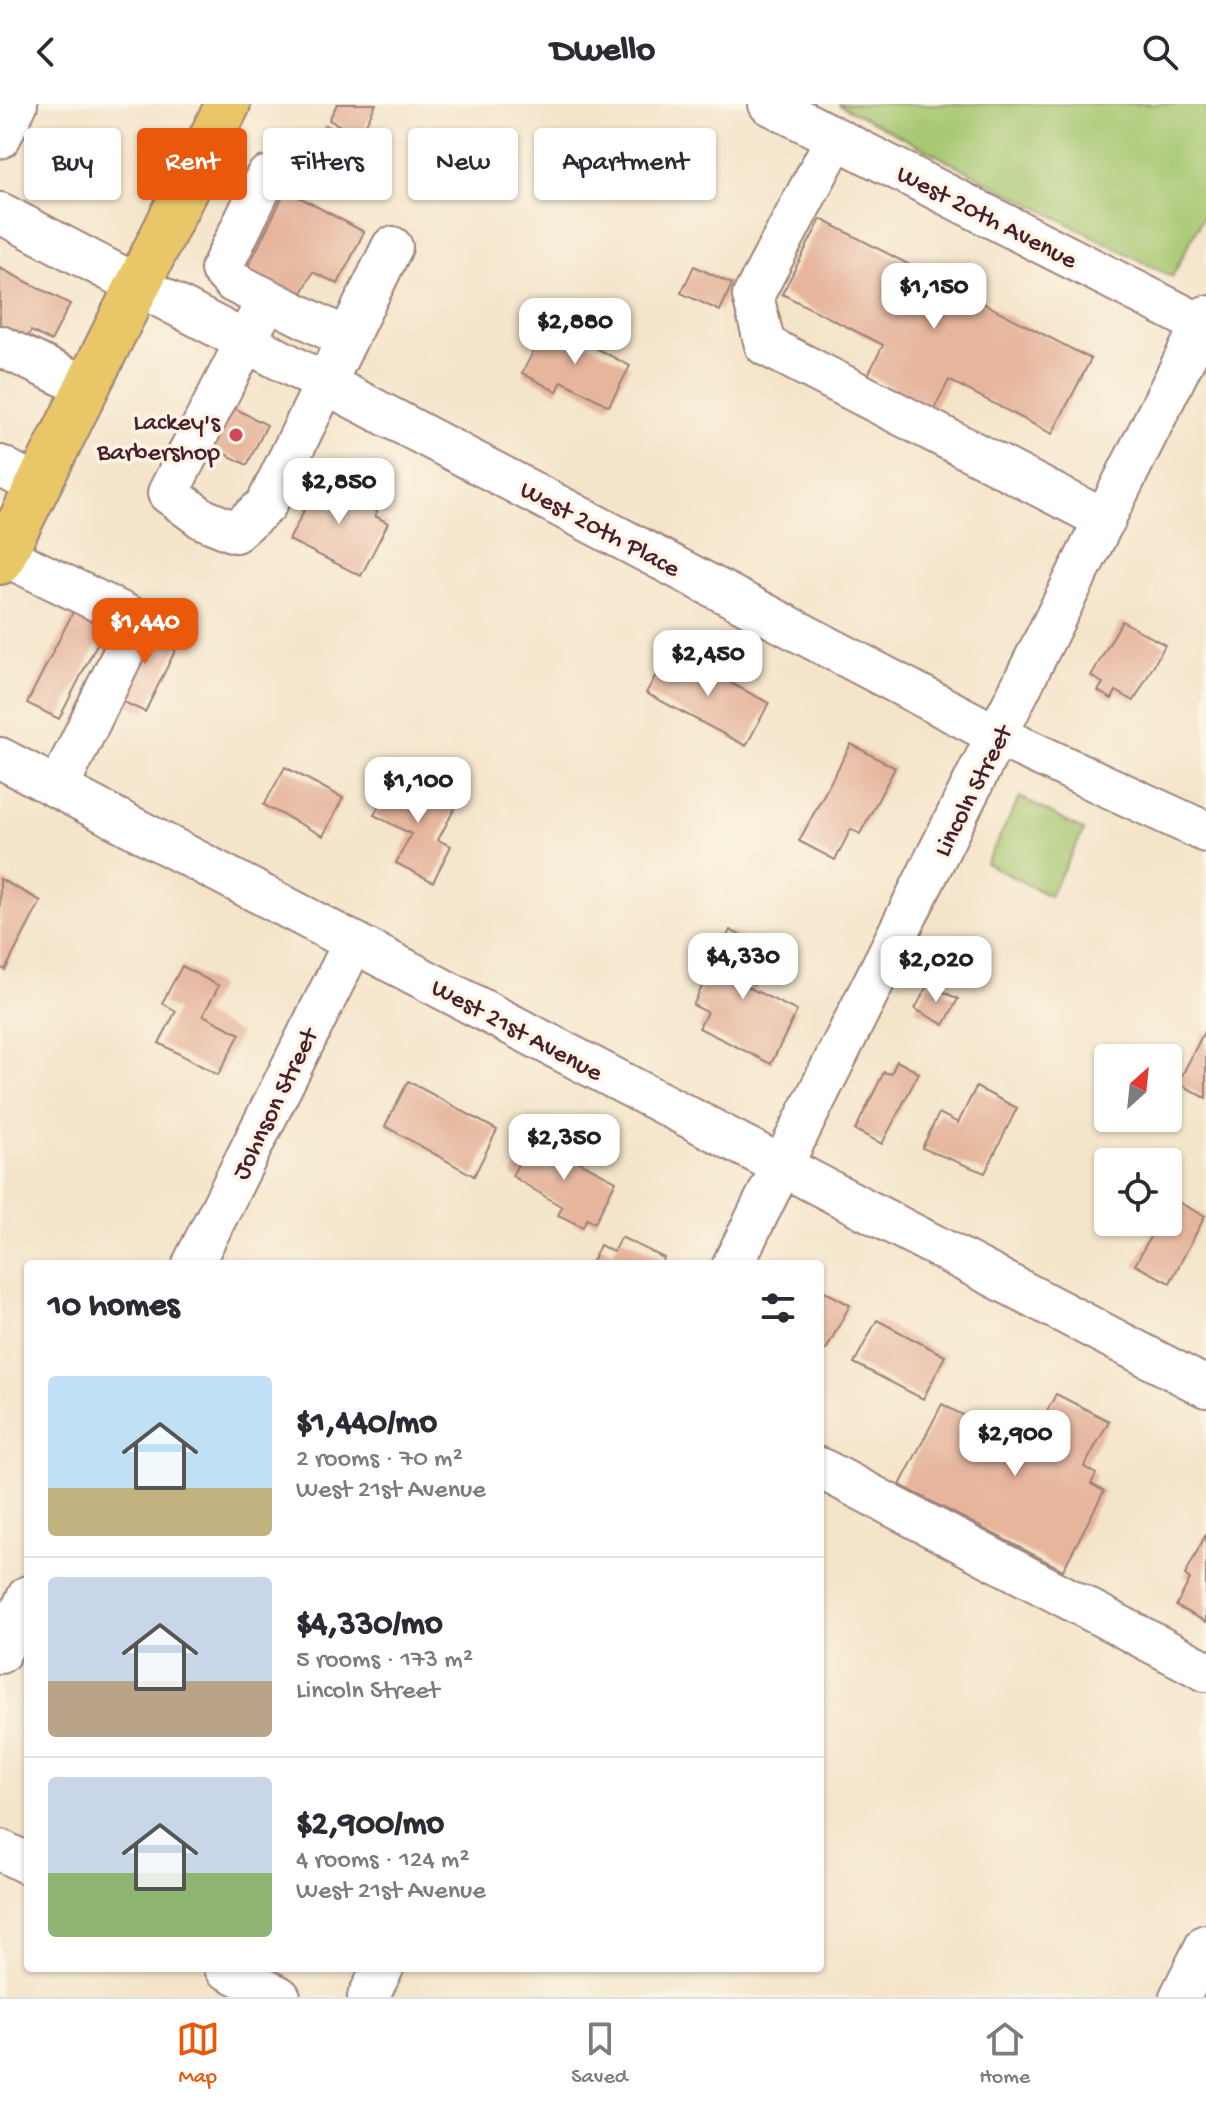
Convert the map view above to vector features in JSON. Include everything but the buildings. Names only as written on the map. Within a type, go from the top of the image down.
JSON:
[{"type":"main road","points":[[2,558],[228,104]]},
{"type":"street","points":[[0,138],[17,104]]},
{"type":"street","name":"West 20th Avenue","points":[[769,104],[1205,322]]},
{"type":"street","points":[[836,138],[753,296],[765,345],[1105,520]]},
{"type":"street","points":[[263,183],[221,269],[233,282],[346,338]]},
{"type":"street","name":"West 20th Place","points":[[0,213],[998,736],[1206,832]]},
{"type":"street","points":[[267,300],[168,493],[203,519],[235,532],[266,505],[392,247]]},
{"type":"street","name":"Lincoln Street","points":[[735,1260],[1205,322]]},
{"type":"street","points":[[0,346],[87,387]]},
{"type":"street","points":[[0,466],[38,486]]},
{"type":"street","points":[[2,558],[139,621],[58,788]]},
{"type":"street","name":"West 21st Avenue","points":[[0,758],[1206,1387]]},
{"type":"street","name":"Johnson Street","points":[[195,1260],[354,942]]},
{"type":"street","points":[[824,1470],[1206,1671]]},
{"type":"street","points":[[0,1653],[24,1604]]},
{"type":"street","points":[[0,1850],[24,1862]]},
{"type":"street","points":[[1180,1997],[1206,1945]]},
{"type":"street","points":[[233,1972],[280,1997]]},
{"type":"street","points":[[368,1997],[381,1972]]},
{"type":"green space","points":[[838,104],[1206,104],[1206,211],[1172,277]]},
{"type":"green space","points":[[1020,797],[1084,831],[1049,896],[986,863]]},
{"type":"place","name":"Lackey's Barbershop","points":[[236,435]]}]
